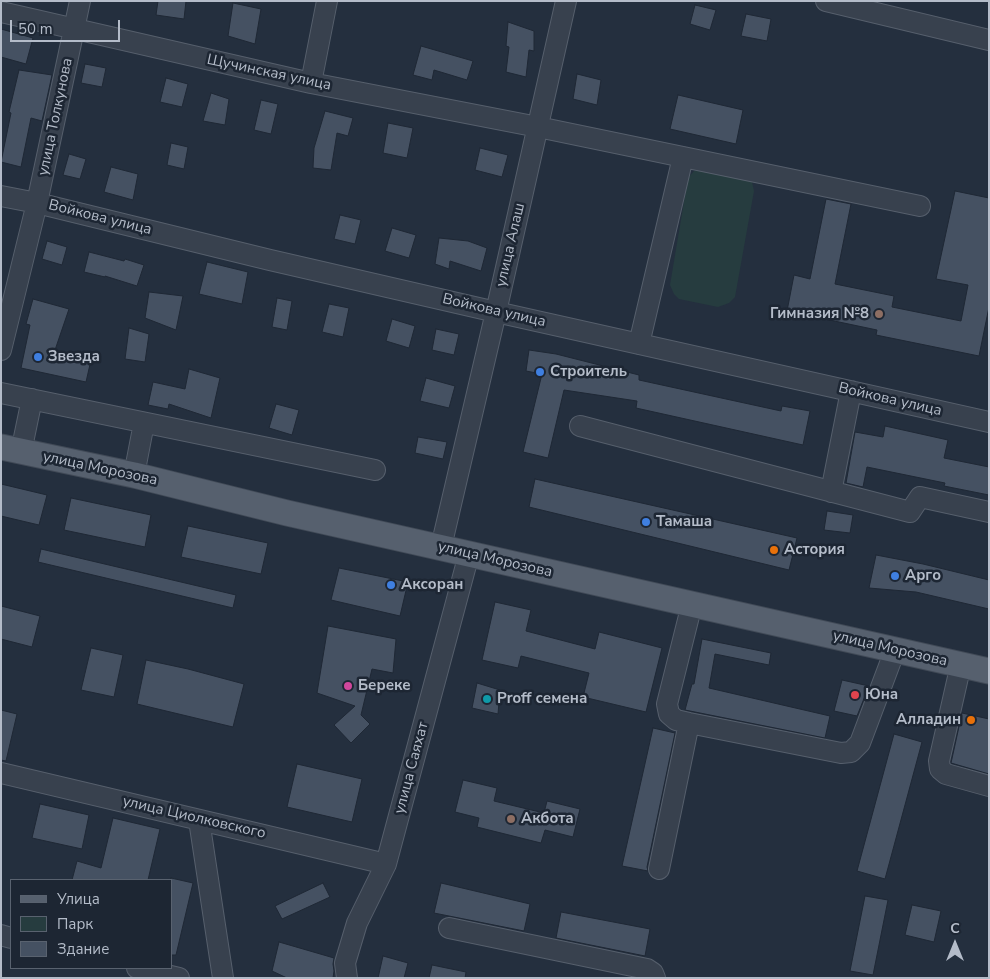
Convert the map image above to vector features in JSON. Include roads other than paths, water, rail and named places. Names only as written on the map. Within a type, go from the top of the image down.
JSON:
[{"type":"main road","name":"улица Морозова","points":[[11,449],[134,475],[441,548],[989,670]]},
{"type":"street","name":"улица Толкунова","points":[[1,350],[37,203],[80,1]]},
{"type":"street","points":[[311,83],[327,1]]},
{"type":"street","name":"улица Алаш","points":[[441,548],[566,1]]},
{"type":"street","points":[[826,1],[989,40]]},
{"type":"street","name":"Щучинская улица","points":[[1,12],[311,83],[538,127],[920,206]]},
{"type":"street","points":[[639,344],[683,157]]},
{"type":"street","name":"Войкова улица","points":[[1,196],[496,312],[989,422]]},
{"type":"street","points":[[831,492],[851,391]]},
{"type":"street","points":[[1,393],[376,470]]},
{"type":"street","points":[[11,449],[32,399]]},
{"type":"street","points":[[134,475],[144,422]]},
{"type":"street","points":[[580,426],[910,512],[920,497],[989,512]]},
{"type":"street","name":"улица Саяхат","points":[[347,978],[345,963],[357,923],[386,864],[469,554]]},
{"type":"street","points":[[692,604],[667,704],[669,714],[676,720],[689,723],[841,753],[851,752],[860,743],[895,650]]},
{"type":"street","points":[[961,664],[939,761],[940,769],[946,774],[989,786]]},
{"type":"street","points":[[659,870],[689,723]]},
{"type":"street","name":"улица Циолковского","points":[[1,773],[386,864]]},
{"type":"street","points":[[199,820],[222,978]]},
{"type":"street","points":[[450,928],[647,969],[653,972],[655,978]]},
{"type":"street","points":[[141,969],[179,978]]},
{"type":"place","name":"Гимназия №8","points":[[879,314]]},
{"type":"place","name":"Звезда","points":[[38,357]]},
{"type":"place","name":"Строитель","points":[[540,372]]},
{"type":"place","name":"Тамаша","points":[[646,522]]},
{"type":"place","name":"Астория","points":[[774,550]]},
{"type":"place","name":"Арго","points":[[895,576]]},
{"type":"place","name":"Аксоран","points":[[391,585]]},
{"type":"place","name":"Береке","points":[[348,686]]},
{"type":"place","name":"Юна","points":[[855,695]]},
{"type":"place","name":"Proff семена","points":[[487,699]]},
{"type":"place","name":"Алладин","points":[[971,720]]},
{"type":"place","name":"Акбота","points":[[511,819]]}]
